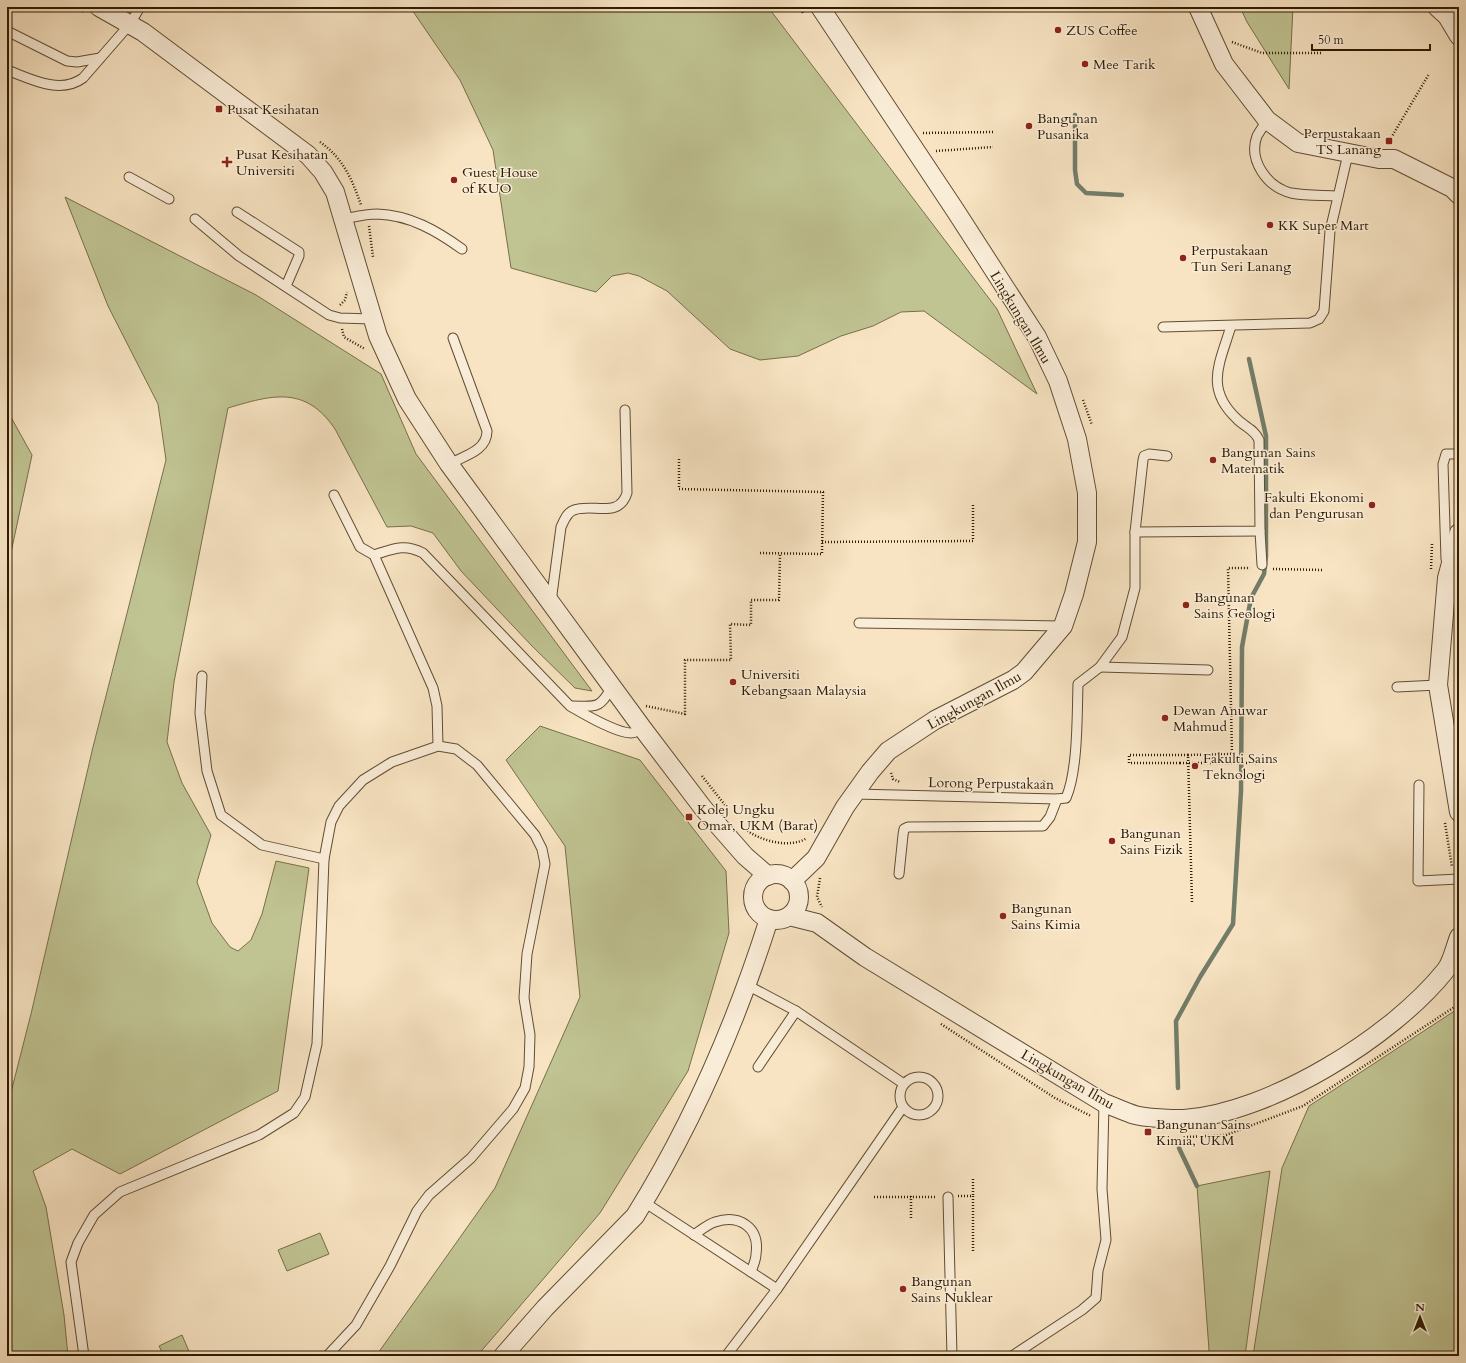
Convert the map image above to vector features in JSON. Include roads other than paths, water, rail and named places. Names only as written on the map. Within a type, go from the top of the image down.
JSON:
[{"type":"street","points":[[99,7],[130,24],[308,155],[323,172],[335,192],[378,336],[407,399],[449,464],[550,603],[699,803],[745,856],[768,876]]},
{"type":"street","points":[[1198,7],[1220,45],[1224,64],[1267,120],[1298,143],[1379,159],[1394,158],[1452,188],[1459,195]]},
{"type":"street","points":[[1437,7],[1447,16],[1459,36]]},
{"type":"street","name":"Lingkungan Ilmu","points":[[792,881],[816,858],[845,807],[870,772],[888,751],[934,720],[1013,680],[1024,672],[1064,626],[1087,542],[1087,493],[1077,440],[1058,381],[1037,337],[1019,308],[812,10]]},
{"type":"street","points":[[1452,816],[1438,685],[1439,576],[1459,534]]},
{"type":"street","points":[[780,875],[792,881],[799,892],[798,906],[790,916],[777,920],[769,919],[757,909],[754,902],[757,886],[761,880],[768,876],[780,875]]},
{"type":"street","name":"Lingkungan Ilmu","points":[[790,916],[817,923],[865,957],[1104,1103],[1137,1116],[1185,1119],[1233,1110],[1287,1088],[1341,1060],[1389,1025],[1446,970],[1457,931]]},
{"type":"street","points":[[503,1356],[545,1308],[636,1216],[664,1168],[723,1047],[747,985],[769,919]]},
{"type":"lane","points":[[7,70],[54,86],[75,84],[84,78],[130,24],[140,7]]},
{"type":"lane","points":[[9,32],[67,61],[77,62],[100,58]]},
{"type":"lane","points":[[1267,120],[1257,136],[1255,151],[1258,165],[1269,182],[1290,193],[1338,196]]},
{"type":"lane","points":[[1163,327],[1310,324],[1319,318],[1324,311],[1330,230],[1348,154]]},
{"type":"lane","points":[[129,177],[168,199]]},
{"type":"lane","points":[[238,212],[298,252],[299,256],[286,286]]},
{"type":"lane","points":[[343,219],[377,214],[413,220],[440,232],[462,249]]},
{"type":"lane","points":[[195,219],[238,256],[334,317],[372,318]]},
{"type":"lane","points":[[1231,326],[1217,372],[1218,390],[1225,407],[1238,421],[1255,433],[1259,440],[1260,567]]},
{"type":"lane","points":[[449,464],[482,447],[487,438],[487,431],[453,338]]},
{"type":"lane","points":[[550,603],[561,527],[565,517],[574,510],[617,507],[624,502],[626,493],[626,410]]},
{"type":"lane","name":"Lorong Perpustakaan","points":[[855,794],[1066,798],[1069,790],[1075,748],[1078,684],[1100,667],[1122,637],[1135,588],[1135,532],[1144,456],[1149,454],[1168,456]]},
{"type":"lane","points":[[1439,576],[1443,464],[1446,454],[1459,454]]},
{"type":"lane","points":[[334,495],[360,546],[374,555],[433,688],[437,706],[438,746]]},
{"type":"lane","points":[[1135,532],[1260,531]]},
{"type":"lane","points":[[374,555],[400,547],[412,547],[423,553],[570,706],[590,718],[624,732],[633,734],[643,728]]},
{"type":"lane","points":[[860,623],[1064,626]]},
{"type":"lane","points":[[1100,667],[1208,670]]},
{"type":"lane","points":[[202,676],[200,713],[208,771],[221,815],[262,845],[324,859]]},
{"type":"lane","points":[[1397,687],[1438,685]]},
{"type":"lane","points":[[570,706],[596,706],[602,704],[612,687]]},
{"type":"lane","points":[[84,1356],[71,1262],[78,1243],[94,1215],[120,1192],[258,1135],[294,1113],[305,1097],[317,1044],[324,859],[331,822],[339,806],[363,780],[392,762],[438,746],[456,749],[477,765],[535,835],[542,849],[545,864],[527,954],[524,998],[530,1035],[527,1081],[525,1088],[508,1115],[471,1158],[429,1195],[417,1211],[390,1266],[356,1325],[327,1356]]},
{"type":"lane","points":[[1419,785],[1418,881],[1457,880]]},
{"type":"lane","points":[[900,874],[904,829],[1043,826],[1050,817],[1057,799]]},
{"type":"lane","points":[[747,985],[796,1011],[904,1084]]},
{"type":"lane","points":[[758,1067],[796,1011]]},
{"type":"lane","points":[[915,1078],[928,1079],[933,1083],[938,1094],[936,1106],[926,1114],[913,1115],[903,1107],[900,1096],[904,1084],[915,1078]]},
{"type":"lane","points":[[1012,1356],[1082,1310],[1096,1298],[1098,1271],[1106,1240],[1102,1188],[1104,1103]]},
{"type":"lane","points":[[726,1356],[777,1288],[903,1107]]},
{"type":"lane","points":[[948,1197],[952,1356]]},
{"type":"lane","points":[[644,1202],[777,1288]]},
{"type":"lane","points":[[694,1235],[713,1222],[734,1219],[742,1222],[750,1228],[756,1241],[757,1253],[751,1272]]},
{"type":"waterway","points":[[1075,115],[1075,170],[1077,184],[1086,193],[1122,195]]},
{"type":"waterway","points":[[1178,1088],[1176,1021],[1200,977],[1233,924],[1241,791],[1242,647],[1251,598],[1264,574],[1266,556],[1266,436],[1249,359]]},
{"type":"waterway","points":[[1179,1148],[1197,1186]]},
{"type":"place","name":"ZUS Coffee","points":[[1058,30]]},
{"type":"place","name":"Mee Tarik","points":[[1085,64]]},
{"type":"place","name":"Pusat Kesihatan","points":[[219,109]]},
{"type":"place","name":"Bangunan Pusanika","points":[[1029,126]]},
{"type":"place","name":"Perpustakaan TS Lanang","points":[[1389,141]]},
{"type":"place","name":"Pusat Kesihatan Universiti","points":[[227,162]]},
{"type":"place","name":"Guest House of KUO","points":[[454,180]]},
{"type":"place","name":"KK Super Mart","points":[[1270,225]]},
{"type":"place","name":"Perpustakaan Tun Seri Lanang","points":[[1183,258]]},
{"type":"place","name":"Bangunan Sains Matematik","points":[[1213,460]]},
{"type":"place","name":"Fakulti Ekonomi dan Pengurusan","points":[[1372,505]]},
{"type":"place","name":"Bangunan Sains Geologi","points":[[1186,605]]},
{"type":"place","name":"Universiti Kebangsaan Malaysia","points":[[733,682]]},
{"type":"place","name":"Dewan Anuwar Mahmud","points":[[1165,718]]},
{"type":"place","name":"Fakulti Sains Teknologi","points":[[1195,766]]},
{"type":"place","name":"Kolej Ungku Omar, UKM (Barat)","points":[[689,817]]},
{"type":"place","name":"Bangunan Sains Fizik","points":[[1112,841]]},
{"type":"place","name":"Bangunan Sains Kimia","points":[[1003,916]]},
{"type":"place","name":"Bangunan Sains Kimia, UKM","points":[[1148,1132]]},
{"type":"place","name":"Bangunan Sains Nuklear","points":[[903,1289]]}]
